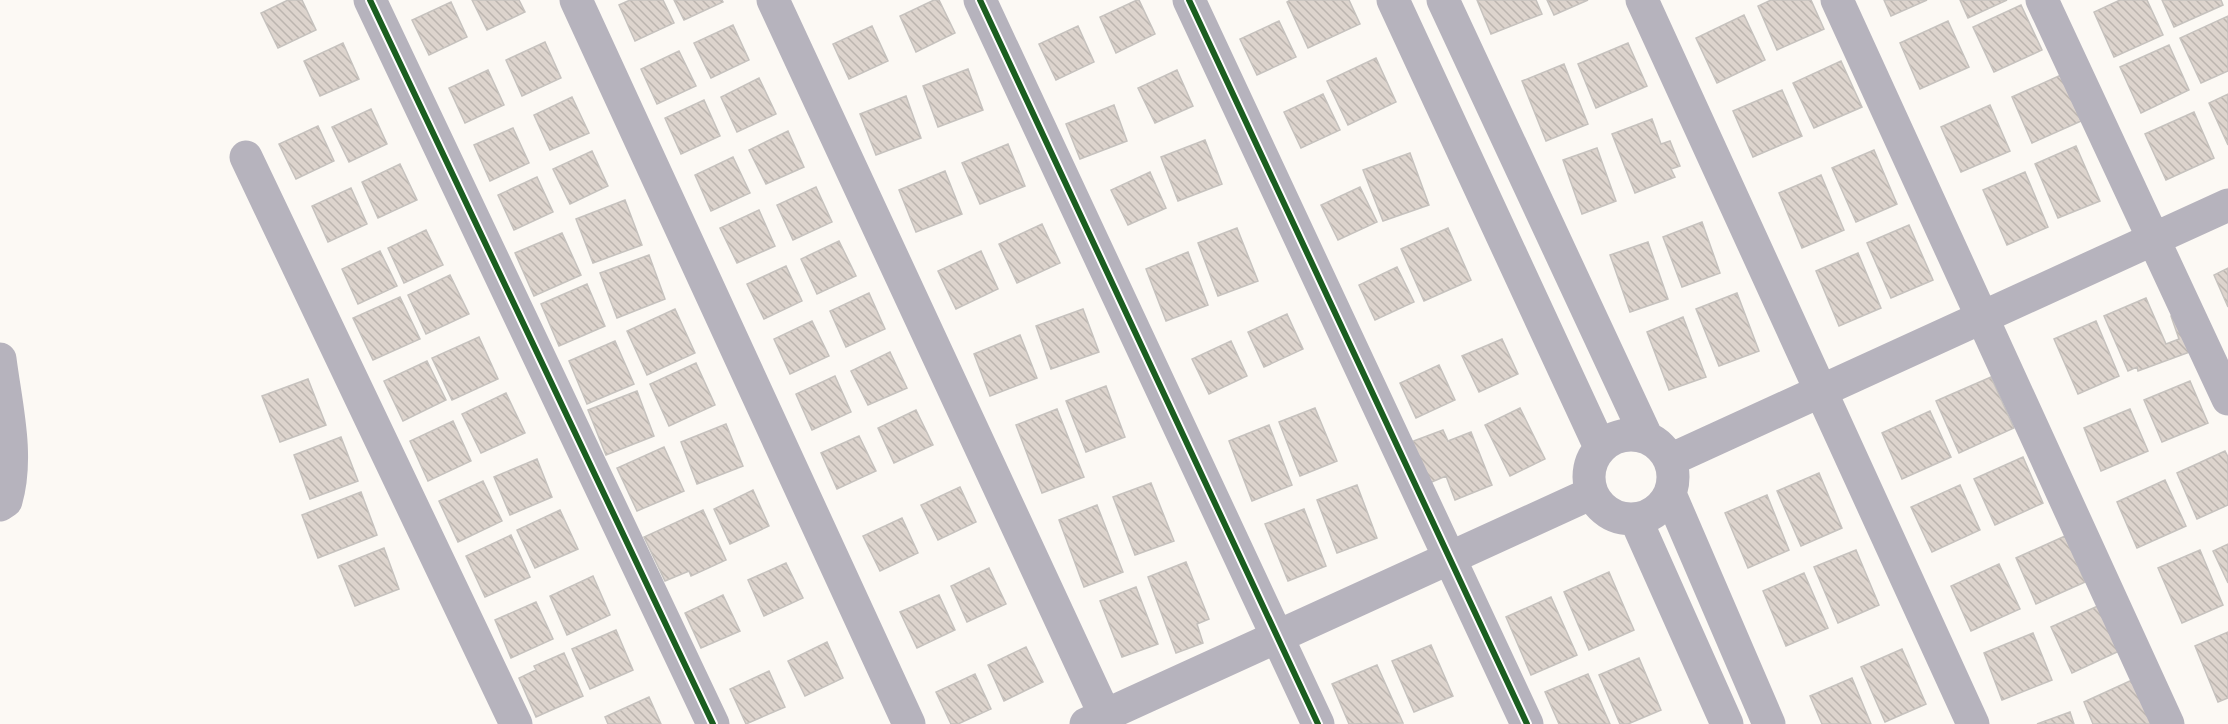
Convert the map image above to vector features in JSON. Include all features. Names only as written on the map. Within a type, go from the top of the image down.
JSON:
[{"type":"street","points":[[370,0],[713,724]]},
{"type":"street","points":[[576,0],[909,724]]},
{"type":"street","points":[[773,0],[1100,721],[1277,637],[1592,494]]},
{"type":"street","points":[[980,0],[1318,724]]},
{"type":"street","points":[[1189,0],[1527,724]]},
{"type":"street","points":[[1393,0],[1600,447]]},
{"type":"street","points":[[1443,0],[1647,438]]},
{"type":"street","points":[[1642,0],[1819,392],[1973,724]]},
{"type":"street","points":[[1837,0],[1984,317],[2168,724]]},
{"type":"street","points":[[2043,0],[2228,399]]},
{"type":"street","points":[[246,157],[516,724]]},
{"type":"street","points":[[1670,460],[2228,206]]},
{"type":"street","points":[[0,360],[12,460],[11,486],[6,501],[0,505]]},
{"type":"street","points":[[1635,434],[1656,443],[1670,460],[1673,471],[1670,494],[1657,512],[1636,520],[1610,514],[1599,505],[1592,494],[1589,470],[1593,457],[1600,447],[1622,435],[1635,434]]},
{"type":"street","points":[[1670,494],[1769,724]]},
{"type":"street","points":[[1636,520],[1727,724]]},
{"type":"building","points":[[288,0],[302,0],[316,30],[278,48],[261,13]]},
{"type":"building","points":[[472,0],[519,0],[525,12],[487,30]]},
{"type":"building","points":[[630,0],[663,0],[674,23],[635,41],[619,5]]},
{"type":"building","points":[[674,0],[722,0],[723,2],[684,20]]},
{"type":"building","points":[[934,0],[939,0],[955,33],[916,52],[900,16]]},
{"type":"building","points":[[1137,0],[1155,34],[1116,53],[1100,17]]},
{"type":"building","points":[[1290,0],[1349,0],[1360,24],[1308,48],[1287,2]]},
{"type":"building","points":[[1477,0],[1536,0],[1542,14],[1491,34]]},
{"type":"building","points":[[1547,0],[1588,0],[1554,15]]},
{"type":"building","points":[[1771,0],[1811,0],[1824,29],[1777,50],[1758,6]]},
{"type":"building","points":[[1884,0],[1927,0],[1891,16]]},
{"type":"building","points":[[1960,0],[2007,0],[1968,18]]},
{"type":"building","points":[[2120,0],[2147,0],[2163,35],[2114,57],[2094,12]]},
{"type":"building","points":[[2162,0],[2221,0],[2223,5],[2174,27]]},
{"type":"building","points":[[451,2],[467,37],[429,55],[412,20]]},
{"type":"building","points":[[2021,5],[2042,50],[1994,72],[1973,27]]},
{"type":"building","points":[[1744,15],[1765,60],[1717,83],[1696,38]]},
{"type":"building","points":[[2228,16],[2228,71],[2201,83],[2180,38]]},
{"type":"building","points":[[1279,21],[1296,57],[1257,75],[1240,39]]},
{"type":"building","points":[[1948,21],[1969,67],[1920,89],[1900,43]]},
{"type":"building","points":[[733,25],[749,60],[711,78],[694,43]]},
{"type":"building","points":[[872,26],[888,61],[849,79],[833,44]]},
{"type":"building","points":[[1078,26],[1094,62],[1056,80],[1039,44]]},
{"type":"building","points":[[545,42],[561,78],[522,96],[506,60]]},
{"type":"building","points":[[343,43],[359,79],[320,96],[304,61]]},
{"type":"building","points":[[1628,43],[1647,86],[1596,108],[1578,64]]},
{"type":"building","points":[[2169,45],[2189,90],[2141,113],[2120,67]]},
{"type":"building","points":[[679,51],[696,86],[657,104],[641,69]]},
{"type":"building","points":[[1376,58],[1396,102],[1348,125],[1327,81]]},
{"type":"building","points":[[1841,61],[1862,107],[1814,128],[1793,83]]},
{"type":"building","points":[[1564,64],[1588,124],[1546,141],[1522,81]]},
{"type":"building","points":[[968,69],[983,110],[938,127],[923,86]]},
{"type":"building","points":[[488,70],[504,105],[465,123],[449,88]]},
{"type":"building","points":[[1177,70],[1193,106],[1155,123],[1138,88]]},
{"type":"building","points":[[2061,75],[2081,121],[2032,143],[2012,97]]},
{"type":"building","points":[[759,78],[776,114],[737,132],[721,97]]},
{"type":"building","points":[[1782,90],[1802,136],[1753,157],[1733,111]]},
{"type":"building","points":[[1323,94],[1340,130],[1301,148],[1284,112]]},
{"type":"building","points":[[2228,94],[2228,145],[2209,103]]},
{"type":"building","points":[[906,96],[921,138],[876,155],[860,114]]},
{"type":"building","points":[[572,97],[589,133],[550,150],[534,115]]},
{"type":"building","points":[[704,100],[720,136],[681,154],[665,118]]},
{"type":"building","points":[[1114,105],[1127,141],[1080,159],[1066,124]]},
{"type":"building","points":[[1990,105],[2010,151],[1961,172],[1941,127]]},
{"type":"building","points":[[371,109],[387,144],[349,162],[332,127]]},
{"type":"building","points":[[2194,112],[2214,158],[2166,180],[2145,134]]},
{"type":"building","points":[[1652,119],[1661,144],[1670,141],[1680,166],[1671,169],[1675,177],[1635,193],[1612,134]]},
{"type":"building","points":[[318,126],[334,161],[296,179],[279,144]]},
{"type":"building","points":[[513,128],[529,163],[490,181],[474,145]]},
{"type":"building","points":[[788,131],[804,167],[766,184],[749,150]]},
{"type":"building","points":[[1205,140],[1222,184],[1178,201],[1161,157]]},
{"type":"building","points":[[1008,144],[1025,186],[980,204],[962,163]]},
{"type":"building","points":[[2076,146],[2100,201],[2058,218],[2035,164]]},
{"type":"building","points":[[1597,148],[1616,201],[1582,214],[1563,160]]},
{"type":"building","points":[[1874,150],[1897,204],[1856,222],[1832,168]]},
{"type":"building","points":[[592,151],[608,186],[570,204],[553,169]]},
{"type":"building","points":[[1410,153],[1429,205],[1383,221],[1363,170]]},
{"type":"building","points":[[733,157],[750,193],[711,211],[695,175]]},
{"type":"building","points":[[400,164],[417,200],[378,218],[362,182]]},
{"type":"building","points":[[945,171],[962,214],[916,232],[899,190]]},
{"type":"building","points":[[1150,172],[1166,208],[1128,225],[1111,190]]},
{"type":"building","points":[[2025,172],[2048,227],[2007,245],[1983,190]]},
{"type":"building","points":[[1821,175],[1844,230],[1802,248],[1779,193]]},
{"type":"building","points":[[537,177],[553,212],[514,230],[498,195]]},
{"type":"building","points":[[816,187],[832,222],[793,240],[777,205]]},
{"type":"building","points":[[1360,187],[1377,222],[1338,240],[1321,205]]},
{"type":"building","points":[[351,188],[367,224],[328,242],[312,206]]},
{"type":"building","points":[[625,200],[642,245],[593,263],[576,219]]},
{"type":"building","points":[[759,210],[775,246],[737,263],[720,228]]},
{"type":"building","points":[[1702,222],[1720,273],[1682,287],[1663,237]]},
{"type":"building","points":[[1042,224],[1060,263],[1017,283],[999,244]]},
{"type":"building","points":[[1909,225],[1933,280],[1891,298],[1867,243]]},
{"type":"building","points":[[1237,228],[1258,281],[1218,296],[1198,243]]},
{"type":"building","points":[[1448,228],[1471,280],[1424,301],[1401,249]]},
{"type":"building","points":[[426,230],[443,265],[404,283],[388,248]]},
{"type":"building","points":[[562,233],[581,275],[534,296],[515,253]]},
{"type":"building","points":[[839,241],[856,276],[817,294],[801,259]]},
{"type":"building","points":[[1648,242],[1668,299],[1630,312],[1610,255]]},
{"type":"building","points":[[380,251],[397,286],[358,304],[342,269]]},
{"type":"building","points":[[981,251],[998,289],[956,309],[938,271]]},
{"type":"building","points":[[1188,252],[1208,305],[1166,321],[1146,269]]},
{"type":"building","points":[[1858,253],[1881,308],[1839,326],[1816,271]]},
{"type":"building","points":[[649,255],[665,299],[617,318],[600,273]]},
{"type":"building","points":[[786,266],[802,301],[764,319],[747,284]]},
{"type":"building","points":[[1397,267],[1414,302],[1375,320],[1359,285]]},
{"type":"building","points":[[2228,268],[2228,307],[2214,275]]},
{"type":"building","points":[[450,275],[469,314],[426,334],[408,295]]},
{"type":"building","points":[[587,284],[605,326],[559,346],[541,304]]},
{"type":"building","points":[[869,293],[885,329],[846,347],[830,311]]},
{"type":"building","points":[[1737,293],[1759,351],[1719,366],[1696,309]]},
{"type":"building","points":[[400,297],[420,339],[373,360],[353,318]]},
{"type":"building","points":[[2146,298],[2166,344],[2179,339],[2171,316],[2182,313],[2195,350],[2138,371],[2137,367],[2128,371],[2104,316]]},
{"type":"building","points":[[675,309],[695,353],[647,375],[627,331]]},
{"type":"building","points":[[1083,309],[1099,352],[1051,369],[1036,326]]},
{"type":"building","points":[[1287,314],[1303,349],[1264,367],[1248,332]]},
{"type":"building","points":[[1683,317],[1706,377],[1669,390],[1647,332]]},
{"type":"building","points":[[812,321],[829,356],[790,374],[774,339]]},
{"type":"building","points":[[2096,321],[2119,376],[2078,394],[2054,339]]},
{"type":"building","points":[[1020,335],[1037,378],[990,396],[974,354]]},
{"type":"building","points":[[479,337],[498,379],[452,400],[432,358]]},
{"type":"building","points":[[1502,339],[1518,374],[1479,392],[1462,356]]},
{"type":"building","points":[[615,341],[634,384],[587,404],[569,361]]},
{"type":"building","points":[[1231,341],[1247,376],[1209,394],[1192,359]]},
{"type":"building","points":[[890,352],[907,388],[868,405],[851,371]]},
{"type":"building","points":[[427,361],[446,400],[403,421],[384,381]]},
{"type":"building","points":[[696,363],[715,405],[669,426],[650,384]]},
{"type":"building","points":[[1439,365],[1455,400],[1416,418],[1400,383]]},
{"type":"building","points":[[835,376],[851,412],[812,430],[796,394]]},
{"type":"building","points":[[1991,377],[2014,428],[1959,453],[1936,401]]},
{"type":"building","points":[[308,379],[326,425],[280,442],[262,396]]},
{"type":"building","points":[[2190,381],[2208,423],[2162,442],[2144,400]]},
{"type":"building","points":[[1106,386],[1125,437],[1086,452],[1066,401]]},
{"type":"building","points":[[637,391],[654,436],[606,455],[588,410]]},
{"type":"building","points":[[506,393],[525,433],[481,453],[462,414]]},
{"type":"building","points":[[1315,408],[1337,461],[1300,476],[1279,422]]},
{"type":"building","points":[[1520,408],[1545,459],[1510,476],[1485,425]]},
{"type":"building","points":[[1057,409],[1084,477],[1042,493],[1016,425]]},
{"type":"building","points":[[2130,409],[2148,451],[2101,471],[2084,428]]},
{"type":"building","points":[[916,410],[933,445],[894,463],[878,428]]},
{"type":"building","points":[[1930,411],[1951,457],[1902,479],[1882,433]]},
{"type":"building","points":[[453,421],[471,461],[428,481],[410,441]]},
{"type":"building","points":[[726,424],[743,466],[697,484],[681,442]]},
{"type":"building","points":[[1269,425],[1292,485],[1252,501],[1229,441]]},
{"type":"building","points":[[1443,430],[1448,441],[1471,432],[1492,485],[1455,500],[1446,476],[1427,484],[1411,442]]},
{"type":"building","points":[[859,436],[876,471],[837,489],[821,453]]},
{"type":"building","points":[[341,437],[358,481],[310,499],[294,455]]},
{"type":"building","points":[[664,447],[684,491],[637,511],[617,468]]},
{"type":"building","points":[[2225,451],[2228,457],[2228,505],[2197,519],[2177,473]]},
{"type":"building","points":[[2023,457],[2043,503],[1995,525],[1974,479]]},
{"type":"building","points":[[537,459],[552,497],[510,515],[494,477]]},
{"type":"building","points":[[1819,473],[1842,528],[1801,546],[1777,491]]},
{"type":"building","points":[[2165,480],[2186,526],[2137,548],[2117,502]]},
{"type":"building","points":[[483,481],[502,521],[458,542],[439,501]]},
{"type":"building","points":[[1151,483],[1174,541],[1135,555],[1113,497]]},
{"type":"building","points":[[1357,485],[1377,538],[1337,553],[1317,500]]},
{"type":"building","points":[[1960,485],[1980,530],[1932,552],[1911,507]]},
{"type":"building","points":[[960,487],[976,522],[938,540],[921,505]]},
{"type":"building","points":[[753,490],[769,526],[730,544],[714,509]]},
{"type":"building","points":[[361,492],[377,535],[318,558],[302,515]]},
{"type":"building","points":[[1767,495],[1789,550],[1748,568],[1725,513]]},
{"type":"building","points":[[1097,505],[1123,572],[1084,587],[1059,520]]},
{"type":"building","points":[[1304,509],[1326,566],[1288,581],[1265,524]]},
{"type":"building","points":[[560,510],[578,549],[535,568],[517,530]]},
{"type":"building","points":[[703,510],[726,560],[691,576],[689,571],[665,581],[644,537]]},
{"type":"building","points":[[902,518],[918,553],[880,571],[863,536]]},
{"type":"building","points":[[511,535],[530,577],[485,597],[466,556]]},
{"type":"building","points":[[2065,536],[2085,582],[2036,604],[2016,558]]},
{"type":"building","points":[[2228,544],[2228,583],[2213,551]]},
{"type":"building","points":[[384,548],[399,589],[355,606],[339,566]]},
{"type":"building","points":[[1856,550],[1879,605],[1838,623],[1814,567]]},
{"type":"building","points":[[2200,550],[2223,605],[2182,623],[2158,568]]},
{"type":"building","points":[[1186,562],[1209,619],[1197,624],[1203,643],[1176,653],[1148,577]]},
{"type":"building","points":[[786,563],[803,598],[764,616],[748,580]]},
{"type":"building","points":[[1999,564],[2020,609],[1971,631],[1951,586]]},
{"type":"building","points":[[989,568],[1006,604],[967,622],[951,586]]},
{"type":"building","points":[[1609,572],[1634,630],[1589,650],[1564,592]]},
{"type":"building","points":[[1804,573],[1828,628],[1786,646],[1763,591]]},
{"type":"building","points":[[593,576],[610,615],[567,635],[550,596]]},
{"type":"building","points":[[1136,587],[1158,644],[1122,657],[1100,601]]},
{"type":"building","points":[[723,595],[740,631],[701,648],[685,613]]},
{"type":"building","points":[[939,595],[955,630],[917,648],[900,612]]},
{"type":"building","points":[[1551,597],[1577,655],[1531,675],[1506,617]]},
{"type":"building","points":[[536,602],[553,639],[511,658],[495,620]]},
{"type":"building","points":[[2100,605],[2119,651],[2072,673],[2051,627]]},
{"type":"building","points":[[616,630],[633,670],[590,689],[572,649]]},
{"type":"building","points":[[2228,632],[2228,698],[2218,702],[2195,646]]},
{"type":"building","points":[[2033,633],[2052,680],[2002,700],[1984,653]]},
{"type":"building","points":[[827,642],[843,678],[805,696],[788,661]]},
{"type":"building","points":[[1431,645],[1453,696],[1414,712],[1392,661]]},
{"type":"building","points":[[1026,647],[1043,682],[1004,701],[988,665]]},
{"type":"building","points":[[1902,649],[1926,704],[1885,722],[1861,667]]},
{"type":"building","points":[[564,653],[583,696],[536,717],[519,678],[536,670],[534,666]]},
{"type":"building","points":[[1639,658],[1661,710],[1628,724],[1620,724],[1599,675]]},
{"type":"building","points":[[1377,665],[1403,723],[1349,724],[1332,684]]},
{"type":"building","points":[[769,671],[785,707],[746,724],[730,689]]},
{"type":"building","points":[[975,674],[991,709],[958,724],[951,724],[936,692]]},
{"type":"building","points":[[1588,674],[1610,724],[1559,724],[1545,692]]},
{"type":"building","points":[[1852,678],[1871,724],[1822,724],[1810,696]]},
{"type":"building","points":[[2132,680],[2152,724],[2093,724],[2084,702]]},
{"type":"building","points":[[649,697],[661,724],[608,724],[605,717]]},
{"type":"building","points":[[2070,712],[2074,724],[2037,724]]},
{"type":"cycle path","points":[[370,0],[713,724]]},
{"type":"cycle path","points":[[980,0],[1318,724]]},
{"type":"cycle path","points":[[1189,0],[1527,724]]}]
